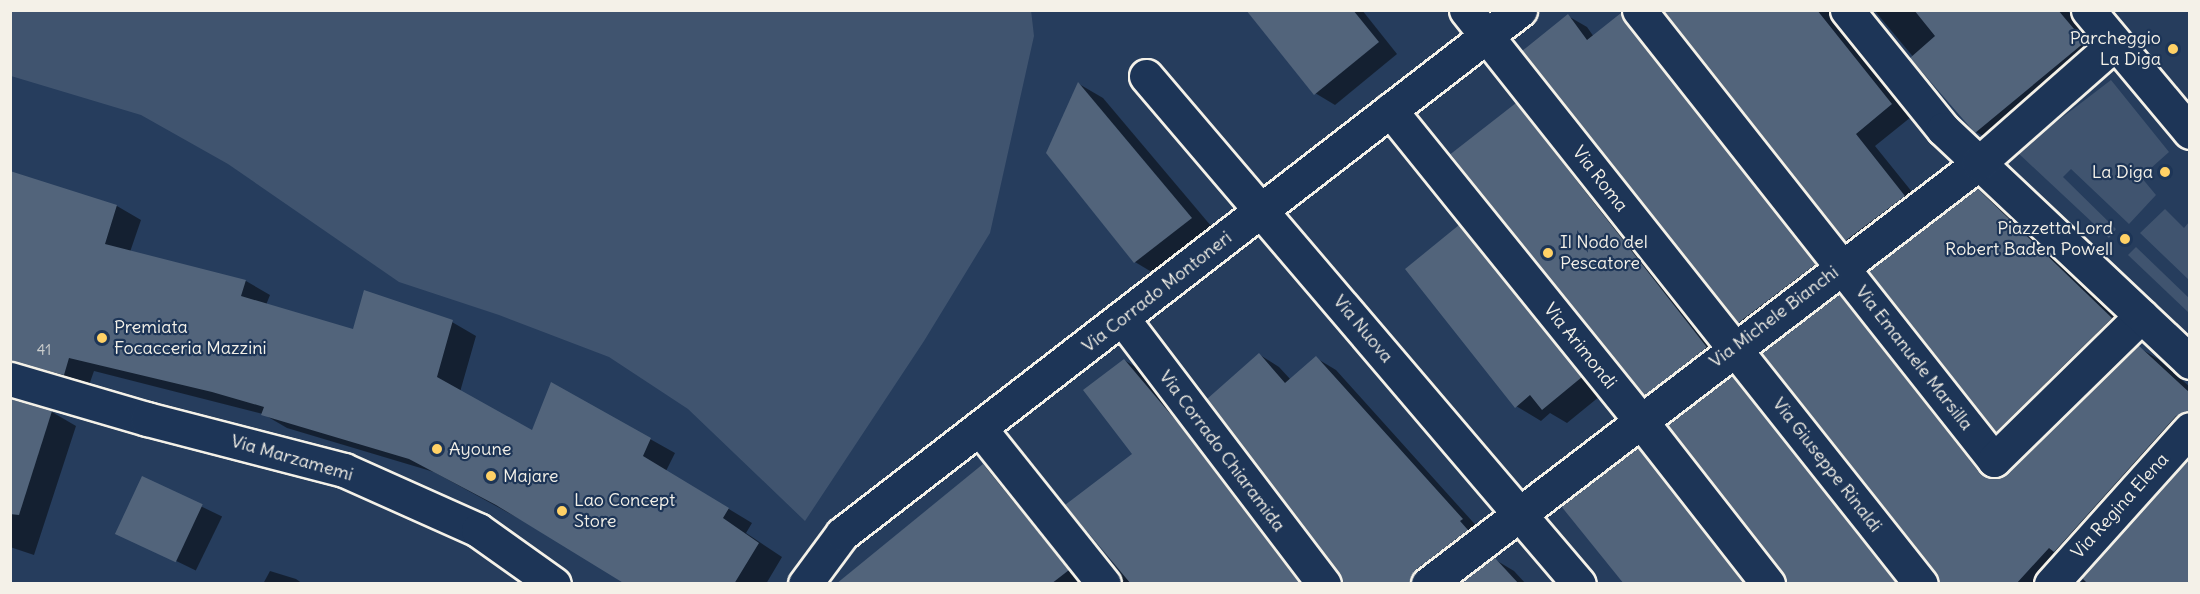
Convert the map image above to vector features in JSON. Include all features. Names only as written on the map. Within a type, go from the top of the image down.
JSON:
[{"type":"street","name":"Via Roma","points":[[1466,10],[1734,347]]},
{"type":"street","name":"Via Corrado Montoneri","points":[[805,584],[842,534],[981,430],[1520,10]]},
{"type":"street","name":"Via Emanuele Marsilla","points":[[1639,10],[1994,460],[2141,316]]},
{"type":"street","points":[[1847,10],[1942,129],[2190,362]]},
{"type":"street","points":[[2088,10],[2114,44],[2190,132]]},
{"type":"street","name":"Via Michele Bianchi","points":[[1428,584],[1517,512],[1979,163],[2114,44]]},
{"type":"street","name":"Via Nuova","points":[[1146,76],[1263,210],[1579,584]]},
{"type":"street","name":"Via Arimondi","points":[[1390,110],[1640,420],[1768,584]]},
{"type":"street","name":"Via Corrado Chiaramida","points":[[1122,318],[1324,584]]},
{"type":"street","name":"Via Giuseppe Rinaldi","points":[[1734,347],[1921,584]]},
{"type":"street","name":"Via Marzamemi","points":[[10,379],[147,419],[344,470],[478,530],[554,584]]},
{"type":"street","name":"Via Regina Elena","points":[[2059,581],[2190,429]]},
{"type":"street","points":[[981,430],[1104,584]]},
{"type":"shaded area","points":[[1031,10],[1034,36],[990,233],[924,341],[805,521],[688,409],[609,357],[499,315],[399,282],[228,164],[141,115],[11,76],[11,11]]},
{"type":"shaded area","points":[[2111,80],[2169,152],[2141,177],[2156,195],[2129,224],[2071,169],[2063,177],[2116,229],[2109,238],[2017,152]]},
{"type":"shaded area","points":[[2165,209],[2184,228],[2189,222],[2189,280],[2140,233]]},
{"type":"shaded area","points":[[2136,247],[2189,298],[2189,313],[2128,255]]},
{"type":"building","points":[[1246,10],[1353,10],[1379,42],[1314,95]]},
{"type":"building","points":[[1663,10],[1817,10],[1892,104],[1856,134],[1905,196],[1845,241]]},
{"type":"building","points":[[1914,10],[2058,10],[2085,42],[1975,133],[1910,58],[1935,36]]},
{"type":"building","points":[[1621,13],[1816,264],[1738,323],[1522,51],[1568,14],[1587,40]]},
{"type":"building","points":[[1078,82],[1192,218],[1134,263],[1046,153]]},
{"type":"building","points":[[1516,103],[1707,347],[1641,398],[1451,154]]},
{"type":"building","points":[[10,171],[117,205],[105,244],[246,280],[241,296],[353,329],[364,290],[453,320],[437,377],[532,430],[551,382],[651,438],[643,456],[729,508],[723,518],[759,543],[734,584],[625,584],[496,505],[409,459],[261,415],[264,407],[212,392],[69,358],[64,375],[10,361]]},
{"type":"building","points":[[1977,188],[2112,318],[1996,432],[1869,271]]},
{"type":"building","points":[[1459,225],[1582,377],[1542,410],[1530,395],[1515,408],[1405,269]]},
{"type":"building","points":[[1839,294],[1979,472],[1988,478],[2007,473],[2138,345],[2190,393],[2190,411],[2176,416],[2054,552],[2049,548],[2016,584],[1939,584],[1936,572],[1762,353]]},
{"type":"building","points":[[1259,353],[1285,383],[1316,356],[1463,519],[1460,521],[1468,530],[1417,569],[1410,584],[1342,584],[1339,573],[1207,399]]},
{"type":"building","points":[[1124,359],[1178,423],[1300,584],[1131,584],[1065,505],[1132,454],[1083,390]]},
{"type":"building","points":[[1732,375],[1897,584],[1786,584],[1783,572],[1667,425]]},
{"type":"building","points":[[10,399],[52,411],[19,515],[10,514]]},
{"type":"building","points":[[1638,447],[1744,584],[1624,584],[1561,506]]},
{"type":"building","points":[[2190,458],[2190,584],[2088,584],[2082,578]]},
{"type":"building","points":[[983,464],[1069,570],[1051,584],[836,584]]},
{"type":"building","points":[[142,476],[203,504],[176,562],[115,534]]},
{"type":"building","points":[[1494,557],[1519,584],[1460,584]]},
{"type":"place","name":"Parcheggio La Diga","points":[[2173,49]]},
{"type":"place","name":"La Diga","points":[[2165,172]]},
{"type":"place","name":"Piazzetta Lord Robert Baden Powell","points":[[2125,239]]},
{"type":"place","name":"Il Nodo del Pescatore","points":[[1548,253]]},
{"type":"place","name":"Premiata Focacceria Mazzini","points":[[102,338]]},
{"type":"place","name":"Ayoune","points":[[437,449]]},
{"type":"place","name":"Majare","points":[[491,476]]},
{"type":"place","name":"Lao Concept Store","points":[[562,511]]}]
